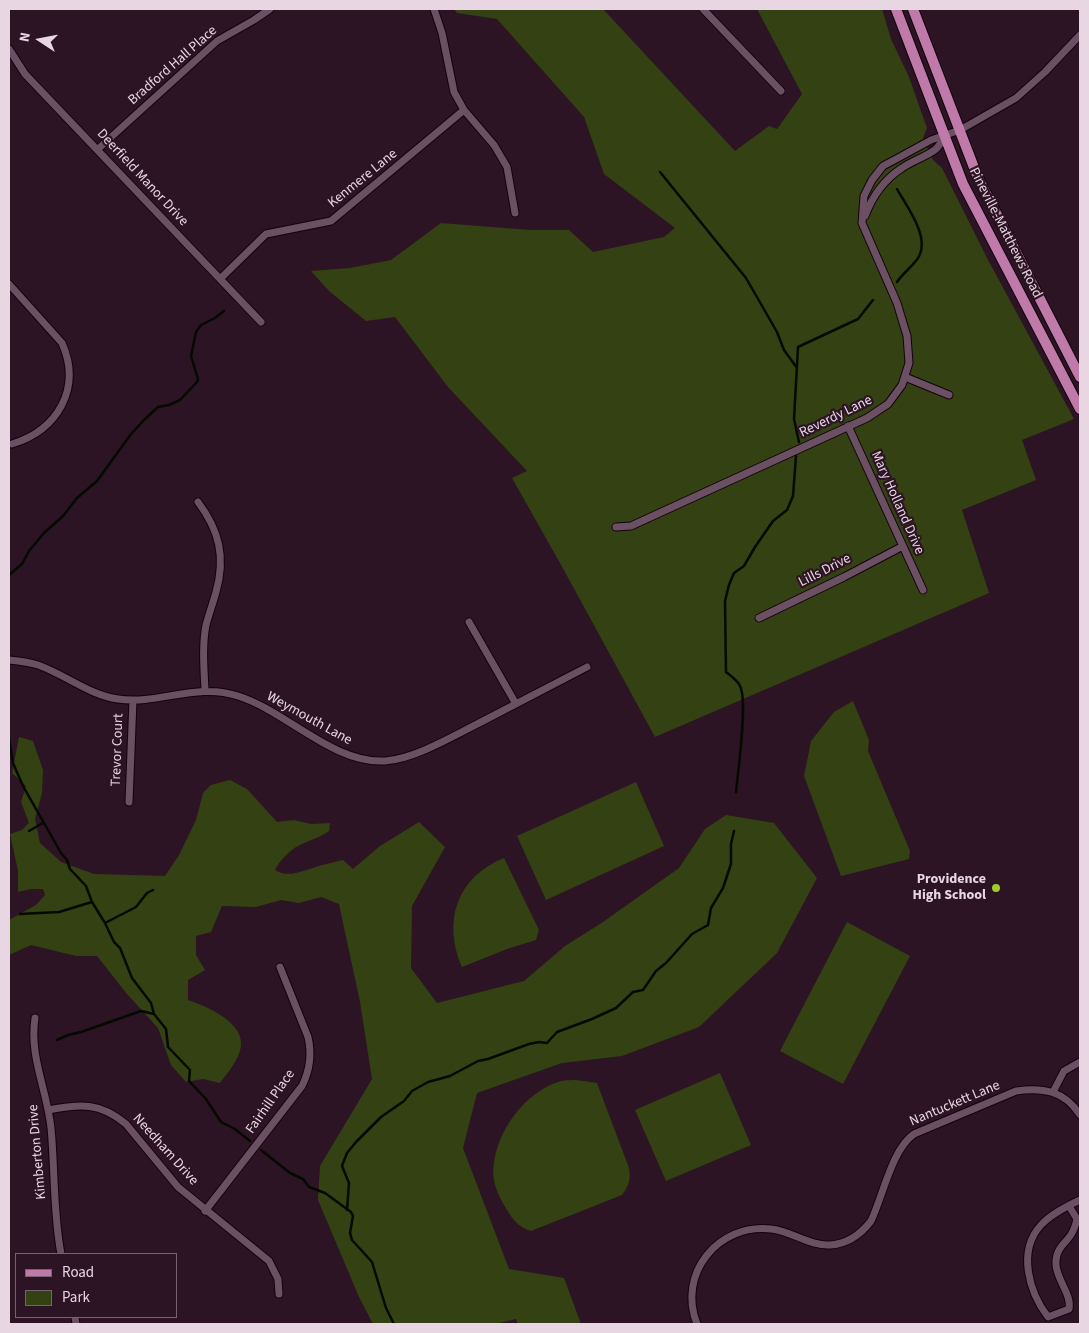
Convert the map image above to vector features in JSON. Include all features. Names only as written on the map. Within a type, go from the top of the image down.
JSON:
[{"type":"main road","name":"Pineville-Matthews Road","points":[[896,9],[963,184],[1080,409]]},
{"type":"main road","name":"Pineville-Matthews Road","points":[[913,9],[978,178],[1080,377]]},
{"type":"street","name":"Bradford Hall Place","points":[[98,149],[217,42],[270,9]]},
{"type":"street","points":[[434,9],[442,33],[454,92],[464,110],[494,145],[507,167],[516,213]]},
{"type":"street","points":[[703,9],[781,91]]},
{"type":"street","name":"Reverdy Lane","points":[[616,527],[630,526],[867,418],[888,404],[902,385],[909,363],[907,336],[897,303],[862,223],[864,196],[872,180],[883,166],[931,140],[960,130],[1016,98],[1045,72],[1080,35]]},
{"type":"street","name":"Deerfield Manor Drive","points":[[9,49],[25,74],[261,322]]},
{"type":"street","name":"Kenmere Lane","points":[[220,279],[266,234],[331,221],[464,110]]},
{"type":"street","name":"Reverdy Lane","points":[[862,223],[871,200],[887,181],[902,168],[926,156],[946,136]]},
{"type":"street","points":[[9,284],[62,343],[67,354],[70,371],[70,384],[67,394],[51,420],[30,436],[12,444]]},
{"type":"street","points":[[905,377],[949,395]]},
{"type":"street","name":"Mary Holland Drive","points":[[848,426],[923,590]]},
{"type":"street","points":[[198,502],[216,530],[220,563],[216,591],[204,638],[204,690]]},
{"type":"street","name":"Lills Drive","points":[[759,618],[844,577],[902,546]]},
{"type":"street","points":[[469,622],[516,704]]},
{"type":"street","name":"Weymouth Lane","points":[[9,660],[38,665],[102,695],[133,700],[154,699],[191,691],[225,692],[247,699],[353,757],[385,761],[399,758],[447,740],[587,667]]},
{"type":"street","name":"Trevor Court","points":[[129,802],[133,700]]},
{"type":"street","name":"Fairhill Place","points":[[206,1211],[302,1086],[309,1068],[310,1048],[308,1036],[280,967]]},
{"type":"street","name":"Kimberton Drive","points":[[35,1018],[34,1052],[48,1110],[54,1169],[55,1211],[61,1253]]},
{"type":"street","points":[[1080,1062],[1064,1071],[1053,1092],[1070,1103],[1080,1115]]},
{"type":"street","name":"Nantuckett Lane","points":[[697,1324],[691,1301],[694,1282],[701,1263],[707,1254],[723,1240],[736,1234],[763,1229],[780,1231],[821,1245],[847,1241],[865,1229],[872,1221],[897,1155],[908,1138],[1016,1091],[1044,1089],[1053,1092]]},
{"type":"street","name":"Needham Drive","points":[[48,1110],[78,1105],[91,1106],[104,1109],[116,1116],[126,1124],[172,1180],[206,1211],[269,1262],[278,1279],[279,1294]]},
{"type":"street","points":[[1069,1206],[1077,1219],[1073,1232],[1062,1244],[1057,1255],[1056,1264],[1070,1304],[1069,1310],[1048,1317],[1030,1280],[1028,1269],[1029,1247],[1033,1236],[1041,1225],[1052,1215],[1080,1200]]},
{"type":"green space","points":[[454,9],[603,9],[735,151],[769,126],[777,129],[802,94],[757,9],[882,9],[891,39],[909,77],[927,128],[923,138],[933,160],[942,168],[987,258],[1074,419],[1022,440],[1036,480],[962,510],[989,593],[655,737],[512,478],[527,471],[448,387],[395,317],[366,321],[329,291],[311,271],[350,268],[391,260],[441,223],[530,230],[569,230],[593,252],[664,237],[675,228],[604,174],[584,117],[497,19],[457,13]]},
{"type":"green space","points":[[853,701],[869,740],[868,751],[910,851],[909,859],[841,876],[804,776],[811,741],[834,712]]},
{"type":"green space","points":[[19,737],[33,741],[43,770],[42,793],[35,819],[40,843],[61,862],[94,874],[165,876],[179,855],[196,820],[203,793],[211,785],[230,780],[247,789],[277,822],[294,820],[311,824],[330,823],[329,831],[297,847],[279,863],[275,870],[280,873],[297,873],[343,860],[353,869],[380,846],[419,822],[445,847],[412,906],[411,968],[437,1003],[524,981],[565,946],[603,922],[679,868],[705,829],[726,815],[774,823],[817,878],[777,953],[699,1027],[622,1056],[562,1063],[477,1093],[463,1148],[509,1269],[564,1278],[581,1324],[518,1324],[516,1319],[495,1324],[373,1324],[359,1297],[318,1200],[320,1166],[372,1079],[360,1002],[339,904],[321,897],[299,903],[281,900],[256,907],[222,906],[211,932],[196,936],[196,955],[205,970],[188,980],[188,1000],[222,1016],[237,1030],[240,1037],[241,1046],[238,1056],[220,1083],[203,1079],[186,1082],[171,1065],[158,1028],[127,994],[97,956],[76,956],[31,945],[9,955],[9,920],[36,905],[45,895],[43,889],[18,892],[18,871],[10,834],[22,830],[29,823],[21,802],[26,786],[12,773]]},
{"type":"green space","points":[[636,782],[664,846],[546,900],[517,836]]},
{"type":"green space","points":[[504,858],[539,930],[536,940],[462,967],[456,950],[454,933],[454,917],[458,902],[465,889],[475,877],[488,866]]},
{"type":"green space","points":[[847,922],[910,956],[843,1084],[780,1051]]},
{"type":"green space","points":[[720,1073],[751,1145],[666,1181],[635,1110]]},
{"type":"green space","points":[[576,1080],[597,1083],[629,1168],[629,1182],[622,1195],[531,1231],[515,1221],[495,1186],[494,1165],[497,1150],[511,1120],[533,1096],[561,1081]]},
{"type":"waterway","points":[[660,172],[746,278],[777,332],[784,350],[797,368]]},
{"type":"waterway","points":[[897,189],[916,223],[922,241],[918,258],[897,282]]},
{"type":"waterway","points":[[799,442],[794,419],[798,347],[858,319],[873,300]]},
{"type":"waterway","points":[[9,575],[22,564],[29,551],[44,533],[63,516],[77,498],[97,481],[131,434],[145,419],[158,407],[180,400],[197,382],[198,379],[191,356],[196,332],[201,325],[224,311]]},
{"type":"waterway","points":[[736,792],[742,737],[743,706],[740,686],[726,672],[725,601],[734,573],[744,566],[773,521],[787,510],[793,496],[796,456]]},
{"type":"waterway","points":[[9,739],[13,763],[23,786],[61,853],[67,860],[70,869],[86,886],[92,902],[114,942],[120,948],[132,978],[151,1003],[154,1014],[166,1029],[168,1047],[190,1070],[189,1081],[206,1099],[221,1122],[235,1129],[250,1141]]},
{"type":"waterway","points":[[29,831],[43,823]]},
{"type":"waterway","points":[[347,1210],[349,1183],[342,1166],[347,1153],[381,1117],[404,1101],[412,1091],[428,1082],[450,1076],[478,1061],[529,1044],[547,1043],[557,1032],[616,1008],[633,992],[643,990],[656,971],[666,963],[692,934],[708,925],[711,908],[723,888],[731,864],[731,844],[734,831]]},
{"type":"waterway","points":[[105,923],[136,907],[147,893],[153,890]]},
{"type":"waterway","points":[[20,914],[59,912],[92,902]]},
{"type":"waterway","points":[[57,1040],[141,1011],[154,1014]]},
{"type":"waterway","points":[[261,1150],[290,1173],[303,1179],[309,1187],[325,1193],[351,1212],[353,1216],[350,1233],[352,1240],[372,1262],[386,1308],[394,1324]]},
{"type":"place","name":"Providence High School","points":[[996,888]]}]
